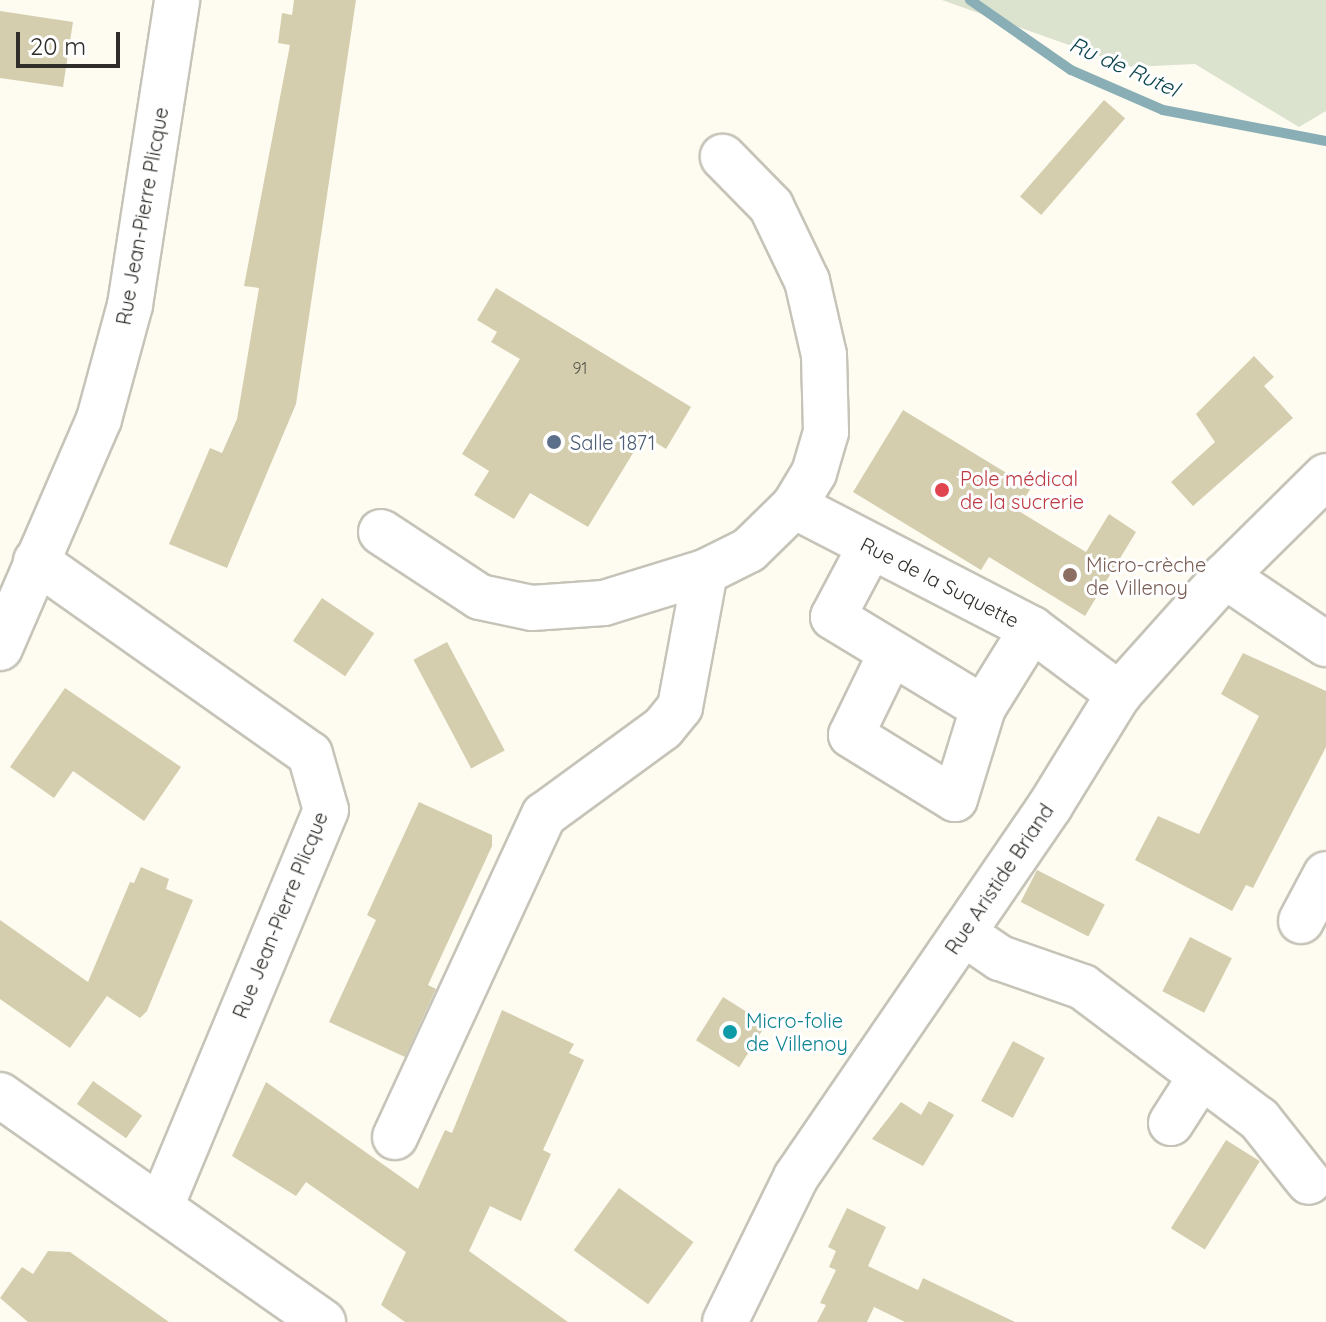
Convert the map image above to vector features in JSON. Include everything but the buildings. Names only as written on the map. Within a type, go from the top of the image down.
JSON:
[{"type":"street","name":"Rue Jean-Pierre Plicque","points":[[0,648],[99,419],[130,305],[177,0]]},
{"type":"street","points":[[381,532],[480,597],[532,608],[604,603],[705,572],[749,550],[794,506],[814,473],[826,432],[824,355],[807,281],[771,206],[723,157]]},
{"type":"street","name":"Rue Aristide Briand","points":[[741,1317],[796,1177],[963,933],[1119,694],[1225,576],[1326,476]]},
{"type":"street","name":"Rue de la Suquette","points":[[794,506],[1032,629],[1119,694]]},
{"type":"street","points":[[870,547],[833,617],[983,708]]},
{"type":"street","name":"Rue Jean-Pierre Plicque","points":[[36,561],[310,754],[326,810],[161,1207]]},
{"type":"street","points":[[395,1137],[544,815],[663,728],[680,707],[705,572]]},
{"type":"street","points":[[1225,576],[1326,644]]},
{"type":"street","points":[[891,653],[851,735],[955,799],[983,708],[1032,629]]},
{"type":"street","points":[[1301,921],[1326,874]]},
{"type":"street","points":[[963,933],[1000,958],[1083,987],[1259,1119],[1309,1182]]},
{"type":"street","points":[[1171,1123],[1201,1076]]},
{"type":"street","points":[[0,1095],[323,1322]]},
{"type":"green space","points":[[942,0],[1326,0],[1326,111],[1299,127],[1195,64],[1131,67]]},
{"type":"waterway","name":"Ru de Rutel","points":[[970,0],[1071,70],[1163,110],[1326,141]]},
{"type":"place","name":"Salle 1871","points":[[554,442]]},
{"type":"place","name":"Pole médical de la sucrerie","points":[[942,490]]},
{"type":"place","name":"Micro-crèche de Villenoy","points":[[1070,575]]},
{"type":"place","name":"Micro-folie de Villenoy","points":[[730,1032]]}]
